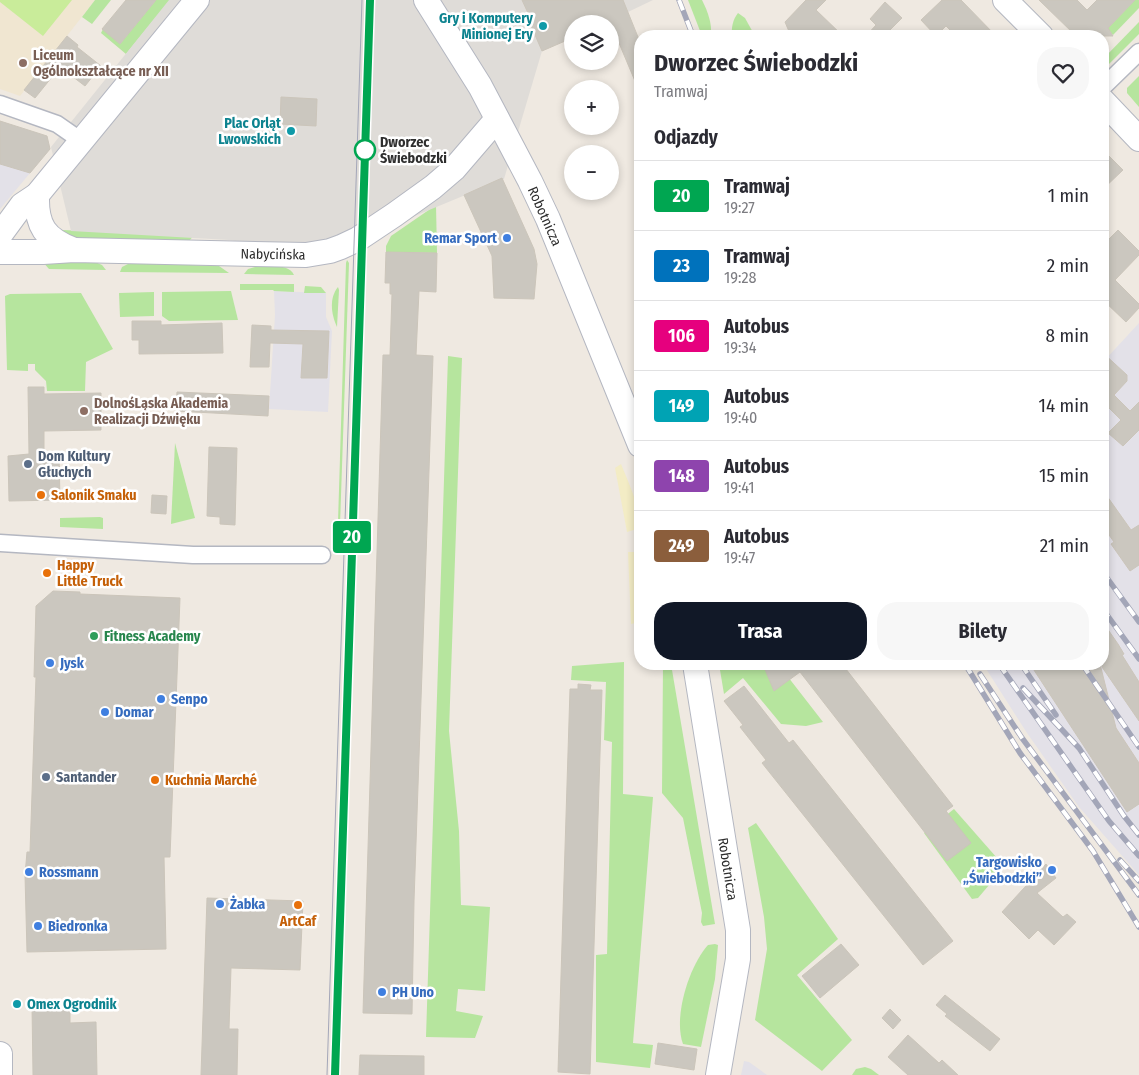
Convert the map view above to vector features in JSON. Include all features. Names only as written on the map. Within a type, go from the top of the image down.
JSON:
[{"type":"street","points":[[0,235],[22,205],[37,195],[80,140],[197,0]]},
{"type":"street","name":"Robotnicza","points":[[426,0],[480,86],[548,219],[634,430]]},
{"type":"street","points":[[1004,0],[1035,30]]},
{"type":"street","points":[[1109,81],[1139,52]]},
{"type":"street","points":[[0,104],[57,124],[80,140]]},
{"type":"street","points":[[1109,107],[1139,139]]},
{"type":"street","name":"Nabycińska","points":[[0,252],[74,250],[306,255],[330,252],[358,239],[425,193],[454,170],[497,119]]},
{"type":"street","points":[[466,154],[494,152],[518,159]]},
{"type":"street","points":[[37,195],[39,220],[45,230],[56,242],[74,250]]},
{"type":"street","points":[[0,543],[193,555],[322,555]]},
{"type":"street","name":"Robotnicza","points":[[696,670],[738,930],[738,959],[718,1075]]},
{"type":"street","points":[[0,1054],[0,1075]]},
{"type":"shaded area","name":"Liceum Ogólnokształcące nr XII","points":[[0,0],[95,0],[20,96],[0,89]]},
{"type":"shaded area","name":"Plac Orląt Lwowskich","points":[[169,0],[653,0],[619,16],[564,15],[564,41],[542,51],[504,179],[335,249],[273,247],[229,240],[71,231],[51,147]]},
{"type":"shaded area","points":[[0,121],[47,136],[50,149],[0,209]]},
{"type":"shaded area","points":[[274,291],[326,293],[326,317],[332,331],[328,412],[269,409],[275,315]]},
{"type":"shaded area","points":[[1139,323],[1139,875],[1079,807],[1027,733],[987,670],[1109,670],[1109,356]]},
{"type":"shaded area","points":[[744,1061],[749,1062],[767,1075],[741,1075]]},
{"type":"green space","points":[[0,0],[72,0],[43,36],[0,2]]},
{"type":"green space","points":[[95,0],[111,0],[92,24],[82,17]]},
{"type":"green space","points":[[156,0],[170,0],[126,54],[101,33],[103,29],[120,44]]},
{"type":"green space","points":[[688,0],[702,0],[706,9],[711,30],[700,30]]},
{"type":"green space","points":[[1135,0],[1139,0],[1139,8],[1113,35],[1107,29]]},
{"type":"green space","points":[[738,13],[745,18],[752,30],[732,30]]},
{"type":"green space","points":[[1139,22],[1139,34],[1109,64],[1109,53]]},
{"type":"green space","points":[[1139,76],[1139,107],[1127,93],[1127,88]]},
{"type":"green space","points":[[436,205],[437,253],[386,252],[386,246],[391,236]]},
{"type":"green space","points":[[60,230],[194,235],[185,242],[69,238]]},
{"type":"green space","points":[[347,260],[349,263],[339,554],[337,554],[346,263]]},
{"type":"green space","points":[[42,261],[95,262],[102,265],[106,270],[49,269]]},
{"type":"green space","points":[[130,263],[219,266],[229,273],[120,272],[122,267]]},
{"type":"green space","points":[[255,267],[282,267],[291,271],[294,275],[244,274],[248,269]]},
{"type":"green space","points":[[240,284],[294,284],[294,292],[240,290]]},
{"type":"green space","points":[[305,286],[321,287],[326,293],[304,293]]},
{"type":"green space","points":[[338,287],[337,327],[333,317],[332,301]]},
{"type":"green space","points":[[231,291],[238,320],[169,321],[162,316],[162,292]]},
{"type":"green space","points":[[154,292],[154,316],[120,317],[119,293]]},
{"type":"green space","points":[[81,293],[113,349],[86,362],[85,391],[47,391],[46,381],[35,370],[35,364],[28,364],[28,371],[7,370],[5,296],[10,294]]},
{"type":"green space","points":[[448,356],[462,358],[449,731],[459,831],[461,905],[490,907],[485,991],[458,989],[456,1011],[483,1016],[475,1038],[426,1037]]},
{"type":"green space","points":[[175,443],[195,518],[171,524]]},
{"type":"green space","points":[[60,518],[103,518],[103,529],[60,527]]},
{"type":"green space","points":[[624,662],[623,794],[653,797],[633,1043],[653,1045],[650,1068],[596,1062],[596,955],[607,954],[612,742],[604,740],[606,682],[571,680],[572,666]]},
{"type":"green space","points":[[663,670],[672,670],[715,924],[703,926],[701,922],[702,913],[683,818],[662,793]]},
{"type":"green space","points":[[720,670],[783,670],[823,722],[806,726],[781,724],[743,678],[724,694]]},
{"type":"green space","points":[[954,809],[997,858],[1001,871],[978,898],[972,899],[924,833]]},
{"type":"green space","points":[[756,823],[838,939],[797,975],[852,1040],[822,1071],[755,1020],[767,949],[764,917],[748,828]]},
{"type":"green space","points":[[708,945],[718,945],[715,979],[701,1047],[683,1044],[680,1033],[680,1020],[689,978],[701,954]]},
{"type":"green space","points":[[865,1067],[879,1075],[852,1075],[856,1069]]},
{"type":"sand","points":[[621,464],[634,495],[634,530],[627,532],[615,468]]},
{"type":"sand","points":[[628,552],[634,552],[634,623],[631,624]]},
{"type":"building","points":[[126,0],[156,0],[120,44],[102,29]]},
{"type":"building","points":[[522,0],[623,0],[635,30],[634,79],[619,43],[619,15],[564,15],[564,41],[542,51],[526,14],[528,13]]},
{"type":"building","points":[[806,0],[826,0],[816,10],[837,30],[788,30],[785,22]]},
{"type":"building","points":[[942,0],[961,0],[990,30],[950,30],[946,26],[942,30],[930,30],[921,20]]},
{"type":"building","points":[[1039,0],[1077,0],[1087,10],[1097,0],[1135,0],[1108,28],[1113,36],[1109,36],[1109,30],[1070,30]]},
{"type":"building","points":[[885,2],[902,18],[890,30],[871,30],[876,25],[870,19]]},
{"type":"building","points":[[67,36],[78,45],[77,47],[101,66],[85,86],[60,67],[35,98],[24,90]]},
{"type":"building","points":[[281,97],[317,99],[316,126],[280,124]]},
{"type":"building","points":[[0,121],[47,136],[50,149],[30,173],[0,164]]},
{"type":"building","points":[[1109,156],[1123,170],[1109,183]]},
{"type":"building","points":[[502,178],[534,249],[537,264],[534,299],[494,298],[492,256],[464,195]]},
{"type":"building","points":[[1118,230],[1139,251],[1139,255],[1115,280],[1139,304],[1139,308],[1126,322],[1109,306],[1109,239]]},
{"type":"building","points":[[386,252],[437,253],[436,292],[419,291],[416,355],[433,356],[414,901],[412,1014],[363,1013],[383,355],[390,355],[392,294],[390,294],[390,283],[385,283]]},
{"type":"building","points":[[132,321],[161,321],[161,325],[222,323],[223,353],[139,354],[139,340],[132,340]]},
{"type":"building","points":[[252,325],[271,326],[271,330],[329,331],[327,378],[301,378],[303,344],[270,343],[269,367],[250,367]]},
{"type":"building","points":[[1109,358],[1127,375],[1127,381],[1114,395],[1130,411],[1139,402],[1139,430],[1123,446],[1109,434],[1121,420],[1109,408]]},
{"type":"building","points":[[28,387],[44,387],[44,394],[101,393],[101,430],[44,431],[44,455],[59,455],[60,500],[9,501],[8,456],[29,454]]},
{"type":"building","points":[[177,392],[269,396],[268,416],[176,411]]},
{"type":"building","points":[[209,447],[237,448],[235,525],[220,524],[220,517],[207,516]]},
{"type":"building","points":[[152,495],[167,496],[166,514],[151,513]]},
{"type":"building","points":[[1109,499],[1131,530],[1139,525],[1139,565],[1130,571],[1111,544],[1114,542],[1109,535]]},
{"type":"building","name":"Domar","points":[[53,591],[80,592],[80,594],[180,598],[170,857],[164,857],[166,949],[27,952],[25,875],[27,852],[30,852],[36,677],[34,677],[36,606]]},
{"type":"building","points":[[1109,631],[1139,682],[1139,721],[1104,670],[1109,670]]},
{"type":"building","points":[[765,670],[847,670],[953,806],[946,811],[971,843],[947,861],[800,672],[774,691]]},
{"type":"building","points":[[1034,670],[1102,670],[1116,728],[1139,763],[1139,804],[1127,812]]},
{"type":"building","points":[[578,684],[591,685],[590,690],[602,690],[590,1074],[558,1072],[570,689],[578,689]]},
{"type":"building","points":[[744,686],[789,743],[793,740],[953,941],[923,965],[762,763],[766,760],[740,727],[743,725],[724,701]]},
{"type":"building","points":[[1046,864],[1056,878],[1037,893],[1063,917],[1067,914],[1076,922],[1054,945],[1038,930],[1029,939],[1002,912]]},
{"type":"building","points":[[207,898],[303,901],[300,970],[231,968],[229,1029],[238,1029],[237,1075],[201,1075]]},
{"type":"building","points":[[841,944],[859,965],[820,998],[802,976]]},
{"type":"building","points":[[945,995],[1000,1039],[990,1051],[945,1016],[947,1014],[936,1005]]},
{"type":"building","points":[[70,1004],[70,1023],[96,1022],[97,1075],[33,1075],[32,1005]]},
{"type":"building","points":[[890,1009],[901,1020],[893,1029],[882,1018]]},
{"type":"building","points":[[908,1035],[939,1063],[942,1060],[958,1075],[908,1075],[888,1057]]},
{"type":"building","points":[[658,1043],[697,1049],[694,1070],[655,1064]]},
{"type":"building","points":[[360,1055],[424,1056],[424,1075],[359,1075]]},
{"type":"tram line","points":[[327,1075],[362,0]]},
{"type":"tram line","points":[[335,1075],[370,0]]},
{"type":"tram line","name":"20","points":[[335,1075],[370,0]]},
{"type":"railway","points":[[679,0],[691,30]]},
{"type":"railway","points":[[1109,581],[1139,622]]},
{"type":"railway","points":[[1109,618],[1139,659]]},
{"type":"railway","points":[[969,670],[1020,753],[1093,851],[1139,927]]},
{"type":"railway","points":[[1003,670],[1109,821],[1139,856]]},
{"type":"railway","points":[[1025,670],[1056,715]]},
{"type":"railway","points":[[1086,670],[1139,747]]},
{"type":"railway","points":[[980,674],[1022,738],[1139,895]]},
{"type":"railway","points":[[1023,688],[1079,748],[1124,816],[1139,835]]},
{"type":"railway","points":[[1120,860],[1139,881]]},
{"type":"place","name":"Gry i Komputery Minionej Ery","points":[[543,26]]},
{"type":"place","name":"Liceum Ogólnokształcące nr XII","points":[[23,63]]},
{"type":"place","name":"Plac Orląt Lwowskich","points":[[291,131]]},
{"type":"place","name":"Dworzec Świebodzki","points":[[365,150]]},
{"type":"place","name":"Remar Sport","points":[[507,238]]},
{"type":"place","name":"DolnośLąska Akademia Realizacji Dźwięku","points":[[84,411]]},
{"type":"place","name":"Dom Kultury Głuchych","points":[[28,464]]},
{"type":"place","name":"Salonik Smaku","points":[[41,495]]},
{"type":"place","name":"Happy Little Truck","points":[[47,573]]},
{"type":"place","name":"Fitness Academy","points":[[94,636]]},
{"type":"place","name":"Jysk","points":[[50,663]]},
{"type":"place","name":"Senpo","points":[[161,699]]},
{"type":"place","name":"Domar","points":[[105,712]]},
{"type":"place","name":"Santander","points":[[46,777]]},
{"type":"place","name":"Kuchnia Marché","points":[[155,780]]},
{"type":"place","name":"Targowisko „Świebodzki”","points":[[1052,870]]},
{"type":"place","name":"Rossmann","points":[[29,872]]},
{"type":"place","name":"Żabka","points":[[220,904]]},
{"type":"place","name":"ArtCaf","points":[[298,905]]},
{"type":"place","name":"Biedronka","points":[[38,926]]},
{"type":"place","name":"PH Uno","points":[[382,992]]},
{"type":"place","name":"Omex Ogrodnik","points":[[17,1004]]}]
